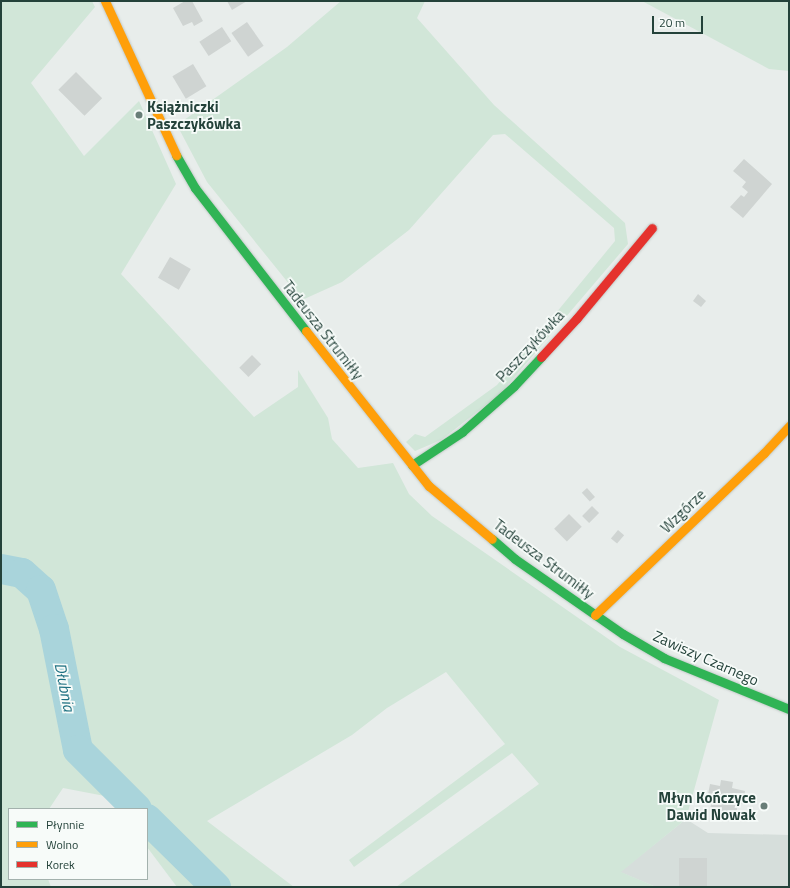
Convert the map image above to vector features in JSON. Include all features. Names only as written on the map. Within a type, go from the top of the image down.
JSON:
[{"type":"street","name":"Tadeusza Strumiłły","points":[[105,1],[175,152],[196,188],[237,244],[412,465],[429,486],[515,559],[595,615]]},
{"type":"street","name":"Paszczykówka","points":[[412,465],[462,432],[514,386],[577,318],[652,228]]},
{"type":"street","name":"Wzgórze","points":[[595,615],[764,453],[789,426]]},
{"type":"street","name":"Zawiszy Czarnego","points":[[595,615],[664,658],[789,709]]},
{"type":"shaded area","points":[[686,819],[708,833],[789,835],[789,887],[656,887],[620,872]]},
{"type":"green space","points":[[1,1],[92,1],[95,7],[31,83],[84,156],[139,101],[176,184],[121,274],[254,417],[298,387],[298,370],[328,418],[332,439],[358,468],[393,463],[409,494],[432,516],[620,647],[719,700],[686,819],[621,872],[656,887],[396,887],[539,784],[512,753],[354,867],[349,860],[505,744],[446,672],[387,708],[352,735],[207,821],[294,887],[177,887],[148,848],[148,808],[118,808],[110,797],[63,788],[50,808],[8,808],[8,880],[48,880],[51,887],[1,887]]},
{"type":"green space","points":[[341,1],[425,1],[417,18],[494,105],[625,223],[628,244],[500,394],[441,440],[415,451],[406,442],[415,434],[425,437],[497,385],[615,241],[614,228],[505,134],[493,135],[409,230],[342,282],[302,300],[207,182],[177,125],[287,47]]},
{"type":"green space","points":[[642,1],[789,1],[789,71],[769,69]]},
{"type":"building","points":[[185,1],[192,1],[203,21],[194,26],[192,22],[183,26],[173,8]]},
{"type":"building","points":[[227,1],[247,1],[232,10]]},
{"type":"building","points":[[247,22],[264,46],[248,57],[231,33]]},
{"type":"building","points":[[222,27],[231,41],[209,56],[199,42]]},
{"type":"building","points":[[193,64],[206,86],[186,99],[172,76]]},
{"type":"building","points":[[76,72],[102,98],[84,116],[58,90]]},
{"type":"building","points":[[744,159],[772,184],[743,218],[730,207],[741,195],[744,197],[748,192],[742,187],[746,182],[733,171]]},
{"type":"building","points":[[170,257],[191,269],[179,290],[158,278]]},
{"type":"building","points":[[698,294],[706,301],[701,307],[693,301]]},
{"type":"building","points":[[252,355],[261,364],[248,377],[239,368]]},
{"type":"building","points":[[587,488],[595,497],[590,502],[582,493]]},
{"type":"building","points":[[592,506],[599,513],[589,523],[582,516]]},
{"type":"building","points":[[569,514],[582,527],[567,542],[554,529]]},
{"type":"building","points":[[618,530],[624,535],[617,544],[611,538]]},
{"type":"building","points":[[721,780],[733,782],[732,788],[745,791],[743,804],[738,803],[736,815],[710,809],[712,801],[707,800],[710,784],[720,786]]},
{"type":"building","points":[[679,858],[707,858],[707,887],[679,887]]},
{"type":"waterway","name":"Dłubnia","points":[[1,569],[22,573],[41,590],[54,629],[78,750],[136,808]]},
{"type":"waterway","name":"Dłubnia","points":[[148,820],[216,887]]},
{"type":"traffic: fast","points":[[176,155],[195,188],[306,331]]},
{"type":"traffic: fast","points":[[412,465],[462,432],[514,386],[541,357]]},
{"type":"traffic: fast","points":[[492,539],[515,559],[623,634],[664,658],[789,709]]},
{"type":"traffic: slow","points":[[105,1],[176,155]]},
{"type":"traffic: slow","points":[[306,331],[429,486],[492,539]]},
{"type":"traffic: slow","points":[[595,615],[764,453],[789,426]]},
{"type":"traffic: jam","points":[[541,357],[577,318],[652,228]]},
{"type":"place","name":"Książniczki Paszczykówka","points":[[139,115]]},
{"type":"place","name":"Młyn Kończyce Dawid Nowak","points":[[764,806]]}]
